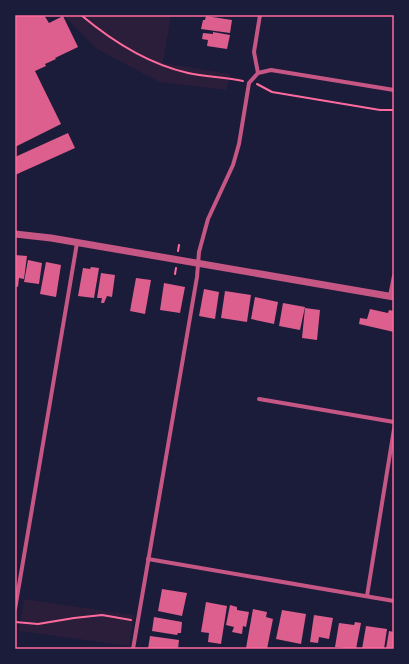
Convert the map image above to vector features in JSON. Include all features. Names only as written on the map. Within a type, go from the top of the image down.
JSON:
[{"type":"street","points":[[258,73],[254,52],[260,15]]},
{"type":"street","points":[[133,649],[199,252],[208,219],[233,165],[239,144],[250,83],[258,73],[271,70],[394,90]]},
{"type":"street","points":[[15,234],[392,296],[394,276]]},
{"type":"street","points":[[15,609],[77,243]]},
{"type":"street","points":[[259,399],[394,422]]},
{"type":"street","points":[[367,596],[394,429]]},
{"type":"street","points":[[148,559],[394,601]]},
{"type":"path","points":[[81,15],[113,41],[158,64],[189,73],[261,85],[272,92],[380,110],[394,110]]},
{"type":"path","points":[[15,622],[38,624],[102,615],[138,622]]},
{"type":"shaded area","points":[[63,15],[171,15],[163,63],[231,74],[226,90],[159,82],[97,49]]},
{"type":"shaded area","points":[[24,599],[134,615],[129,646],[19,631]]},
{"type":"building","points":[[15,15],[44,15],[49,23],[63,16],[78,47],[55,58],[56,59],[45,64],[46,66],[35,71],[61,124],[15,147]]},
{"type":"building","points":[[206,16],[232,20],[230,33],[201,29],[203,20],[205,20]]},
{"type":"building","points":[[213,32],[230,35],[227,49],[207,46],[208,40],[202,39],[203,33],[213,34]]},
{"type":"building","points":[[68,133],[75,148],[15,175],[15,157]]},
{"type":"building","points":[[15,255],[27,256],[24,279],[19,278],[18,287],[15,286]]},
{"type":"building","points":[[28,260],[42,263],[39,284],[24,282]]},
{"type":"building","points":[[46,262],[61,265],[56,297],[40,294]]},
{"type":"building","points":[[91,267],[99,268],[94,298],[78,296],[83,268],[90,269]]},
{"type":"building","points":[[101,273],[115,275],[112,297],[107,296],[104,303],[101,303],[102,298],[97,298]]},
{"type":"building","points":[[136,278],[151,280],[145,314],[130,311]]},
{"type":"building","points":[[164,283],[185,287],[180,313],[160,310]]},
{"type":"building","points":[[204,289],[219,292],[215,319],[199,316]]},
{"type":"building","points":[[225,291],[251,295],[247,322],[221,318]]},
{"type":"building","points":[[255,297],[278,302],[274,324],[251,319]]},
{"type":"building","points":[[283,303],[305,307],[300,330],[279,326]]},
{"type":"building","points":[[305,308],[320,310],[317,340],[302,338]]},
{"type":"building","points":[[370,309],[388,313],[389,310],[394,311],[394,332],[359,324],[360,318],[367,319]]},
{"type":"building","points":[[162,589],[187,593],[182,616],[158,611]]},
{"type":"building","points":[[206,602],[227,606],[221,644],[208,642],[209,633],[201,632]]},
{"type":"building","points":[[230,605],[237,607],[237,610],[249,612],[246,627],[243,626],[242,634],[232,632],[234,627],[226,625]]},
{"type":"building","points":[[253,609],[267,612],[266,617],[273,619],[267,649],[246,648]]},
{"type":"building","points":[[282,610],[306,614],[301,644],[276,639]]},
{"type":"building","points":[[314,615],[333,618],[329,639],[319,637],[318,643],[310,642]]},
{"type":"building","points":[[154,617],[182,622],[181,633],[178,633],[177,635],[152,631]]},
{"type":"building","points":[[355,622],[361,623],[356,649],[335,647],[339,623],[354,625]]},
{"type":"building","points":[[366,626],[387,629],[384,649],[362,649]]},
{"type":"building","points":[[389,631],[394,632],[394,649],[386,649]]},
{"type":"building","points":[[150,636],[179,640],[178,649],[148,649]]}]
